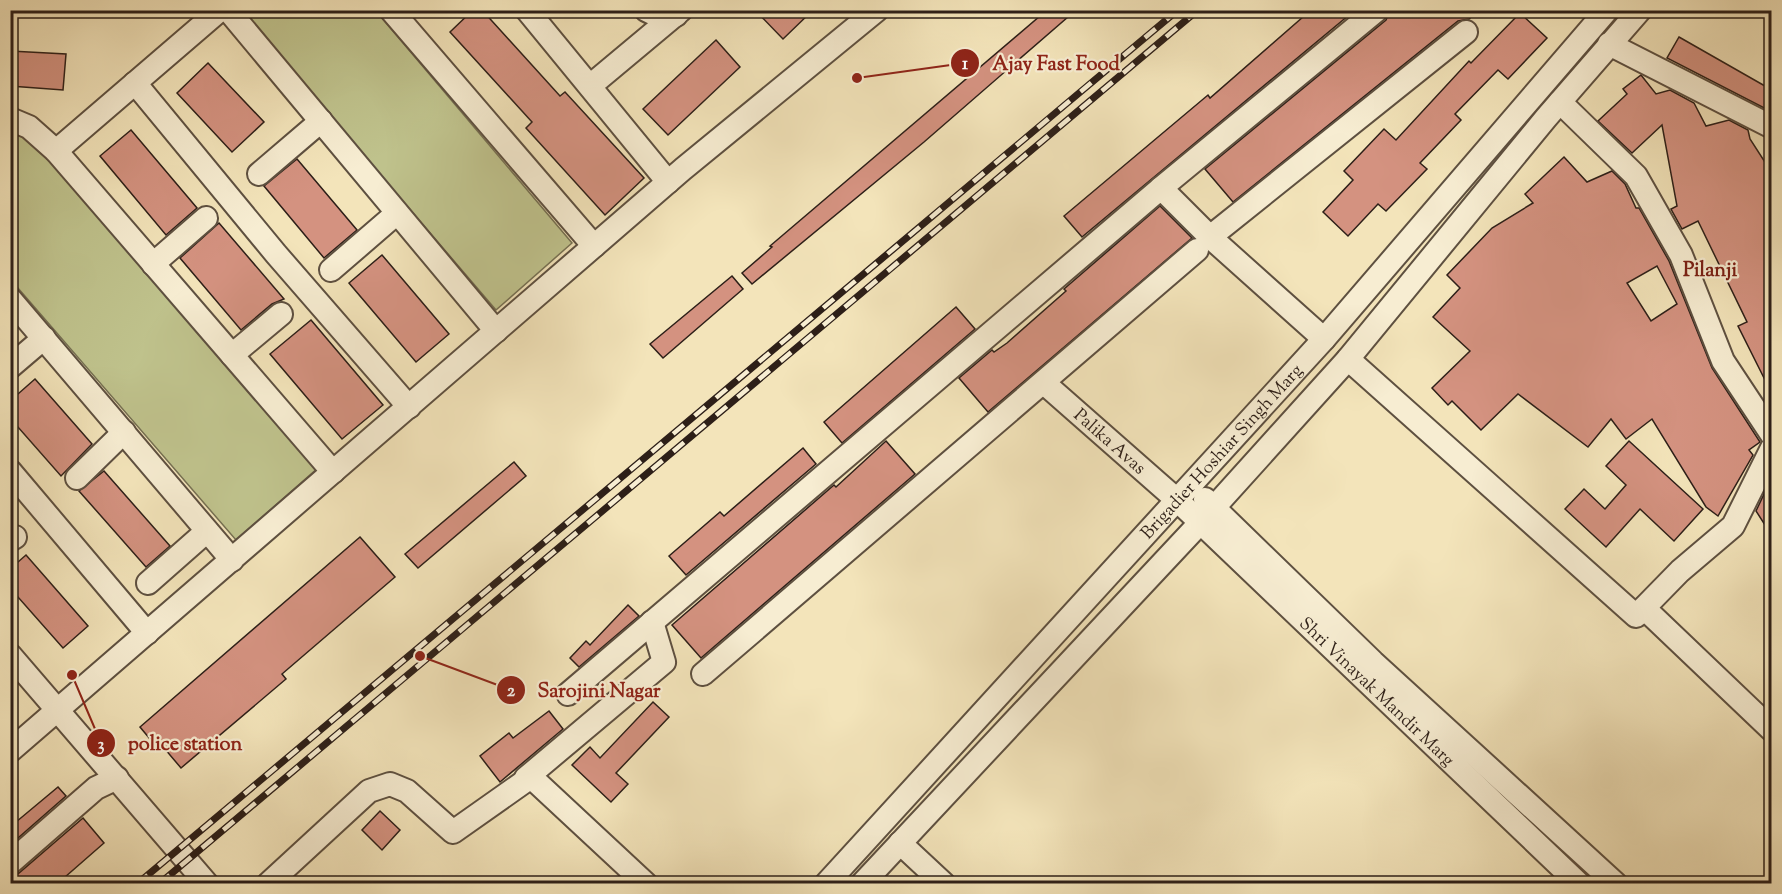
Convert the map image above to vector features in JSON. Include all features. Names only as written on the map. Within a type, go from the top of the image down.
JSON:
[{"type":"street","points":[[56,151],[220,10]]},
{"type":"street","points":[[228,10],[496,331]]},
{"type":"street","points":[[391,10],[594,246]]},
{"type":"street","points":[[527,10],[668,182]]},
{"type":"street","points":[[646,10],[660,17],[678,13]]},
{"type":"street","points":[[10,752],[668,182],[877,10]]},
{"type":"street","points":[[568,694],[1161,188],[1377,10]]},
{"type":"street","name":"Brigadier Hoshiar Singh Marg","points":[[826,884],[1324,339],[1607,10]]},
{"type":"street","points":[[862,884],[1207,515],[1348,359],[1560,102],[1640,10]]},
{"type":"street","points":[[591,86],[678,13]]},
{"type":"street","points":[[703,674],[1203,244],[1466,32]]},
{"type":"street","points":[[1609,44],[1772,127]]},
{"type":"street","points":[[135,83],[276,254],[409,407]]},
{"type":"street","points":[[1560,102],[1636,176],[1681,255],[1723,361],[1772,435]]},
{"type":"street","points":[[10,119],[28,127],[56,151],[333,472]]},
{"type":"street","points":[[258,174],[321,121]]},
{"type":"street","points":[[1161,188],[1203,244],[1324,339]]},
{"type":"street","points":[[331,270],[397,213]]},
{"type":"street","points":[[153,264],[206,218]]},
{"type":"street","points":[[10,299],[232,560]]},
{"type":"street","points":[[232,356],[281,314]]},
{"type":"street","points":[[10,367],[44,338]]},
{"type":"street","points":[[1348,359],[1636,616],[1680,571],[1733,526],[1772,448]]},
{"type":"street","name":"Palika Avas","points":[[1044,383],[1184,493]]},
{"type":"street","points":[[76,478],[124,432]]},
{"type":"street","points":[[10,471],[147,633]]},
{"type":"street","name":"Shri Vinayak Mandir Marg","points":[[1184,493],[1579,884]]},
{"type":"street","points":[[1207,515],[1373,662],[1616,884]]},
{"type":"street","points":[[148,583],[207,531]]},
{"type":"street","points":[[1644,608],[1772,730]]},
{"type":"street","points":[[268,884],[369,792],[390,784],[407,791],[453,832],[526,778],[664,662],[652,622]]},
{"type":"street","points":[[10,655],[207,884]]},
{"type":"street","points":[[10,863],[96,788],[117,777]]},
{"type":"street","points":[[526,778],[534,779],[646,884]]},
{"type":"street","points":[[900,843],[944,884]]},
{"type":"green space","points":[[240,11],[376,11],[572,243],[496,310]]},
{"type":"green space","points":[[10,129],[28,131],[319,467],[236,540],[11,280]]},
{"type":"building","points":[[473,10],[482,10],[560,96],[565,92],[644,178],[605,215],[526,128],[532,122],[450,32]]},
{"type":"building","points":[[755,10],[813,10],[783,39]]},
{"type":"building","points":[[1047,10],[1076,10],[924,142],[752,284],[742,273],[772,247],[770,246]]},
{"type":"building","points":[[1311,10],[1355,10],[1082,237],[1064,216],[1208,95],[1210,98]]},
{"type":"building","points":[[1390,10],[1479,10],[1469,19],[1458,21],[1233,202],[1205,169],[1386,20]]},
{"type":"building","points":[[1520,13],[1547,38],[1508,79],[1498,70],[1455,114],[1461,120],[1420,163],[1427,169],[1386,211],[1378,204],[1348,236],[1323,212],[1353,180],[1344,171],[1384,129],[1396,140],[1469,61],[1471,63]]},
{"type":"building","points":[[1679,37],[1772,90],[1772,112],[1667,58]]},
{"type":"building","points":[[716,40],[740,67],[668,135],[643,109]]},
{"type":"building","points":[[10,51],[66,54],[63,90],[10,86]]},
{"type":"building","points":[[208,63],[264,122],[232,152],[177,93]]},
{"type":"building","points":[[1641,75],[1656,94],[1670,90],[1694,103],[1706,126],[1729,120],[1748,130],[1750,139],[1772,173],[1772,394],[1738,326],[1747,322],[1698,221],[1682,229],[1671,209],[1677,206],[1662,125],[1632,153],[1598,121],[1627,94],[1623,89]]},
{"type":"building","points":[[131,130],[197,208],[166,235],[100,156]]},
{"type":"building","points":[[1564,157],[1587,182],[1612,171],[1625,184],[1636,208],[1639,208],[1669,261],[1712,368],[1760,442],[1749,450],[1753,455],[1718,516],[1706,507],[1652,419],[1626,439],[1611,419],[1588,447],[1518,394],[1481,430],[1452,401],[1448,405],[1432,388],[1470,351],[1433,317],[1460,288],[1447,275],[1492,228],[1533,203],[1525,194]],"holes":[[[1657,266],[1677,304],[1651,321],[1627,283]]]},
{"type":"building","points":[[297,159],[357,230],[324,258],[264,186]]},
{"type":"building","points":[[1160,206],[1192,238],[988,412],[959,378],[992,350],[994,352],[1007,343],[1066,291],[1064,289]]},
{"type":"building","points":[[219,223],[284,299],[272,304],[241,330],[180,258]]},
{"type":"building","points":[[382,255],[449,334],[416,362],[349,283]]},
{"type":"building","points":[[732,276],[743,289],[663,358],[650,344]]},
{"type":"building","points":[[956,307],[975,329],[842,443],[824,422]]},
{"type":"building","points":[[311,320],[383,405],[342,439],[270,354]]},
{"type":"building","points":[[35,379],[92,444],[61,476],[10,418],[10,401]]},
{"type":"building","points":[[886,441],[915,474],[701,658],[672,625],[834,485],[836,487]]},
{"type":"building","points":[[1629,441],[1703,509],[1674,541],[1640,509],[1606,547],[1565,509],[1584,489],[1605,509],[1626,485],[1606,466]]},
{"type":"building","points":[[803,448],[816,464],[686,575],[669,556],[720,512],[724,516]]},
{"type":"building","points":[[514,462],[526,476],[418,568],[405,554]]},
{"type":"building","points":[[104,471],[170,546],[146,567],[79,491]]},
{"type":"building","points":[[1772,488],[1772,536],[1756,511],[1765,492]]},
{"type":"building","points":[[360,537],[395,577],[282,674],[286,679],[181,768],[159,742],[155,745],[140,727]]},
{"type":"building","points":[[26,555],[88,626],[63,648],[10,588],[10,569]]},
{"type":"building","points":[[628,605],[639,616],[579,667],[570,658],[586,641],[590,645]]},
{"type":"building","points":[[653,702],[669,717],[616,773],[628,784],[611,802],[572,765],[590,747],[600,758]]},
{"type":"building","points":[[549,711],[563,729],[500,782],[480,756],[509,733],[513,738]]},
{"type":"building","points":[[58,787],[66,796],[10,845],[10,827]]},
{"type":"building","points":[[380,811],[400,830],[382,850],[362,830]]},
{"type":"building","points":[[83,818],[104,843],[57,884],[10,884],[10,876],[19,873]]},
{"type":"railway","points":[[137,884],[1178,10]]},
{"type":"railway","points":[[159,884],[1198,10]]},
{"type":"place","name":"Ajay Fast Food","points":[[857,78]]},
{"type":"place","name":"Sarojini Nagar","points":[[420,656]]},
{"type":"place","name":"police station","points":[[72,675]]},
{"type":"district","name":"Pilanji","points":[[1710,269]]}]
